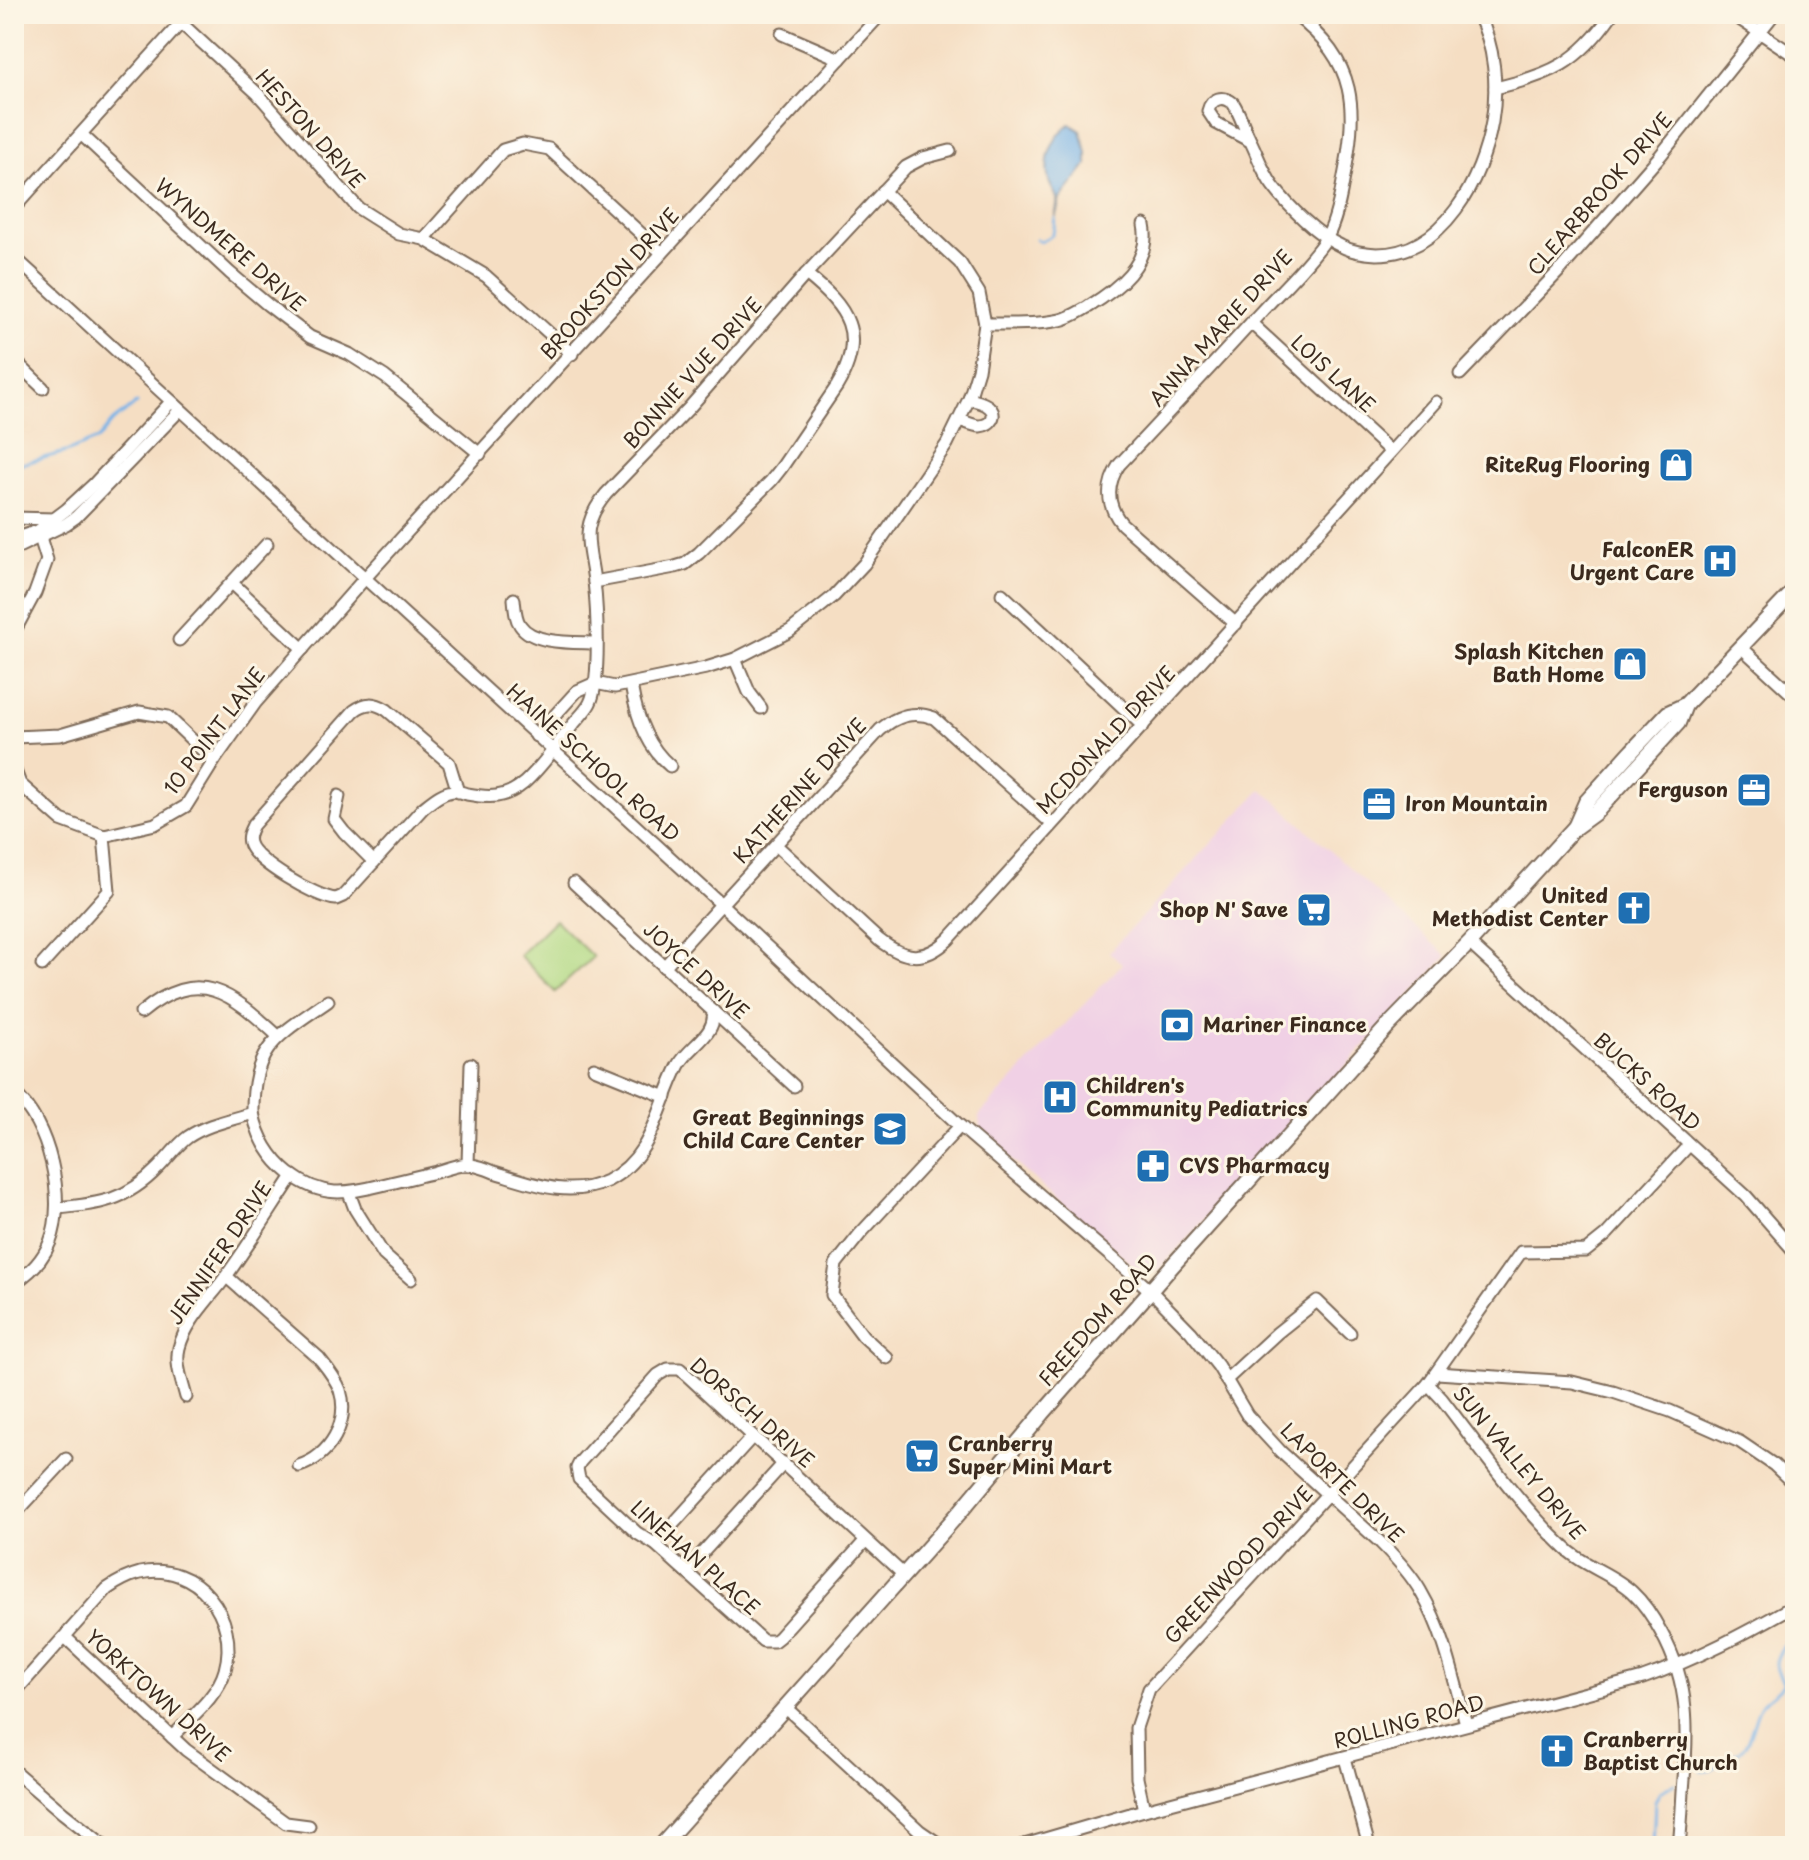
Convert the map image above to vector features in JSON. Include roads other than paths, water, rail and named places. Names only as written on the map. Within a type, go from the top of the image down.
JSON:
[{"type":"main road","name":"FREEDOM ROAD","points":[[661,1846],[1386,1028],[1574,828],[1586,802],[1616,768],[1668,713],[1685,705],[1795,590]]},
{"type":"street","name":"BROOKSTON DRIVE","points":[[365,578],[881,14]]},
{"type":"street","name":"ANNA MARIE DRIVE","points":[[1236,624],[1122,524],[1112,509],[1109,487],[1119,465],[1327,237],[1343,183],[1352,110],[1350,92],[1338,60],[1310,27],[1294,14]]},
{"type":"street","points":[[1310,27],[1321,14]]},
{"type":"street","points":[[1250,141],[1274,187],[1290,205],[1341,246],[1383,254],[1424,241],[1460,204],[1482,160],[1492,121],[1495,88],[1490,46],[1478,14]]},
{"type":"street","points":[[1495,88],[1533,79],[1562,65],[1590,43],[1612,14]]},
{"type":"street","points":[[1732,14],[1795,56]]},
{"type":"street","name":"CLEARBROOK DRIVE","points":[[1460,374],[1571,258],[1660,156],[1774,14]]},
{"type":"street","points":[[14,208],[185,18]]},
{"type":"street","name":"HESTON DRIVE","points":[[185,18],[258,94],[358,208],[399,234],[424,239],[486,276],[572,354]]},
{"type":"street","points":[[782,34],[840,59]]},
{"type":"street","name":"WYNDMERE DRIVE","points":[[82,135],[268,305],[310,337],[349,354],[385,377],[480,454]]},
{"type":"street","points":[[424,239],[503,150],[523,144],[549,149],[662,253]]},
{"type":"street","name":"BONNIE VUE DRIVE","points":[[458,792],[489,798],[511,793],[554,751],[591,702],[597,673],[594,582],[587,540],[595,508],[906,167],[915,160],[950,151]]},
{"type":"street","points":[[536,736],[577,691],[595,683],[615,687],[631,685],[706,668],[735,659],[790,631],[820,609],[870,556],[947,444],[969,399],[978,370],[985,324],[979,292],[965,268],[883,191]]},
{"type":"street","points":[[985,324],[1062,320],[1104,297],[1124,280],[1140,258],[1145,240],[1144,225]]},
{"type":"street","name":"HAINE SCHOOL ROAD","points":[[14,257],[960,1126],[1151,1291]]},
{"type":"street","points":[[594,582],[675,567],[692,560],[771,481],[790,456],[843,376],[851,343],[849,322],[839,303],[806,274]]},
{"type":"street","name":"LOIS LANE","points":[[1251,323],[1390,451]]},
{"type":"street","points":[[14,360],[43,388]]},
{"type":"street","points":[[959,420],[983,426],[994,417],[987,405],[969,399]]},
{"type":"street","name":"MCDONALD DRIVE","points":[[776,845],[896,952],[912,956],[935,950],[949,939],[1436,402]]},
{"type":"street","points":[[14,549],[56,519],[176,406]]},
{"type":"street","points":[[14,539],[39,534],[76,517],[176,406]]},
{"type":"street","points":[[14,518],[56,519]]},
{"type":"street","points":[[14,632],[35,593],[47,560],[39,534]]},
{"type":"street","points":[[179,640],[267,544]]},
{"type":"street","name":"10 POINT LANE","points":[[104,836],[155,824],[186,806],[256,702],[365,578]]},
{"type":"street","points":[[232,583],[303,649]]},
{"type":"street","points":[[1002,594],[1143,726]]},
{"type":"street","points":[[514,599],[518,623],[532,635],[552,641],[596,643]]},
{"type":"street","points":[[1741,647],[1795,697]]},
{"type":"street","points":[[735,659],[749,692],[761,708]]},
{"type":"street","points":[[631,685],[648,741],[670,766]]},
{"type":"street","points":[[362,705],[380,705],[449,763],[458,792],[444,793],[423,808],[343,896],[336,899],[328,899],[264,863],[249,844],[253,825],[362,705]]},
{"type":"street","points":[[14,737],[60,735],[139,712],[168,717],[214,761]]},
{"type":"street","name":"KATHERINE DRIVE","points":[[664,967],[880,730],[893,720],[914,714],[934,718],[1052,824]]},
{"type":"street","points":[[14,768],[20,784],[61,820],[104,836],[109,891],[42,965]]},
{"type":"street","points":[[339,796],[334,819],[374,862]]},
{"type":"street","name":"JOYCE DRIVE","points":[[574,883],[794,1086]]},
{"type":"street","name":"BUCKS ROAD","points":[[1469,943],[1746,1196],[1795,1252]]},
{"type":"street","points":[[141,1013],[170,993],[196,987],[215,990],[251,1011],[278,1036]]},
{"type":"street","points":[[328,1001],[278,1036],[265,1052],[254,1082],[253,1113],[263,1143],[281,1167],[304,1184],[326,1192],[349,1193],[468,1164],[566,1190],[591,1187],[617,1175],[637,1157],[652,1133],[681,1061],[712,1027],[713,1011]]},
{"type":"street","points":[[468,1164],[471,1064]]},
{"type":"street","points":[[594,1068],[666,1097]]},
{"type":"street","points":[[14,1093],[26,1104],[45,1141],[57,1208],[46,1252],[26,1276],[14,1283]]},
{"type":"street","points":[[57,1208],[98,1204],[128,1192],[152,1175],[190,1135],[253,1113]]},
{"type":"street","points":[[887,1358],[863,1336],[832,1295],[836,1264],[960,1126]]},
{"type":"street","name":"GREENWOOD DRIVE","points":[[1144,1810],[1137,1778],[1136,1728],[1149,1689],[1428,1384],[1521,1252],[1586,1251],[1606,1235],[1689,1145]]},
{"type":"street","name":"JENNIFER DRIVE","points":[[186,1397],[179,1369],[180,1347],[185,1334],[227,1277],[293,1176]]},
{"type":"street","points":[[349,1193],[355,1209],[384,1255],[411,1279]]},
{"type":"street","points":[[227,1277],[319,1358],[340,1390],[343,1406],[335,1437],[320,1456],[299,1466]]},
{"type":"street","name":"LAPORTE DRIVE","points":[[1151,1291],[1191,1332],[1218,1366],[1247,1415],[1281,1452],[1381,1543],[1420,1589],[1441,1633],[1466,1724]]},
{"type":"street","points":[[1226,1380],[1317,1301],[1350,1333]]},
{"type":"street","name":"DORSCH DRIVE","points":[[580,1462],[658,1375],[668,1369],[680,1369],[904,1575]]},
{"type":"street","points":[[1437,1373],[1572,1382],[1613,1392],[1670,1411],[1740,1442],[1774,1465],[1795,1485]]},
{"type":"street","name":"SUN VALLEY DRIVE","points":[[1428,1384],[1562,1546],[1624,1585],[1644,1604],[1666,1641],[1685,1696],[1688,1727],[1679,1846]]},
{"type":"street","points":[[655,1544],[753,1436]]},
{"type":"street","points":[[14,1515],[66,1459]]},
{"type":"street","name":"LINEHAN PLACE","points":[[580,1462],[577,1468],[579,1479],[763,1641],[774,1641],[866,1540]]},
{"type":"street","points":[[686,1571],[784,1463]]},
{"type":"street","points":[[14,1693],[107,1589],[140,1573],[177,1575],[199,1587],[215,1605],[229,1637],[227,1661],[218,1688],[172,1737]]},
{"type":"street","name":"ROLLING ROAD","points":[[1021,1846],[1144,1810],[1643,1678],[1734,1639],[1795,1605]]},
{"type":"street","name":"YORKTOWN DRIVE","points":[[65,1637],[203,1764],[286,1823],[309,1826]]},
{"type":"street","points":[[786,1708],[920,1831],[942,1846]]},
{"type":"street","points":[[1345,1758],[1369,1846]]},
{"type":"street","points":[[14,1771],[105,1846]]},
{"type":"water","points":[[1070,124],[1081,131],[1087,165],[1060,199],[1055,218],[1057,201],[1047,165],[1051,149]]},
{"type":"waterway","points":[[1036,239],[1040,241],[1052,235],[1055,218]]},
{"type":"waterway","points":[[14,463],[21,464],[66,452],[98,439],[113,421],[137,403]]},
{"type":"waterway","points":[[1701,1770],[1714,1768],[1744,1746],[1761,1705],[1784,1683],[1776,1663],[1783,1648],[1795,1635]]},
{"type":"waterway","points":[[1653,1846],[1655,1801],[1660,1792],[1674,1784]]},
{"type":"place","name":"RiteRug Flooring","points":[[1676,465]]},
{"type":"place","name":"FalconER Urgent Care","points":[[1720,561]]},
{"type":"place","name":"Splash Kitchen Bath Home","points":[[1630,664]]},
{"type":"place","name":"Ferguson","points":[[1754,790]]},
{"type":"place","name":"Iron Mountain","points":[[1379,804]]},
{"type":"place","name":"United Methodist Center","points":[[1634,908]]},
{"type":"place","name":"Shop N' Save","points":[[1314,910]]},
{"type":"place","name":"Mariner Finance","points":[[1177,1025]]},
{"type":"place","name":"Children's Community Pediatrics","points":[[1060,1097]]},
{"type":"place","name":"Great Beginnings Child Care Center","points":[[890,1129]]},
{"type":"place","name":"CVS Pharmacy","points":[[1153,1166]]},
{"type":"place","name":"Cranberry Super Mini Mart","points":[[922,1456]]},
{"type":"place","name":"Cranberry Baptist Church","points":[[1557,1751]]}]
